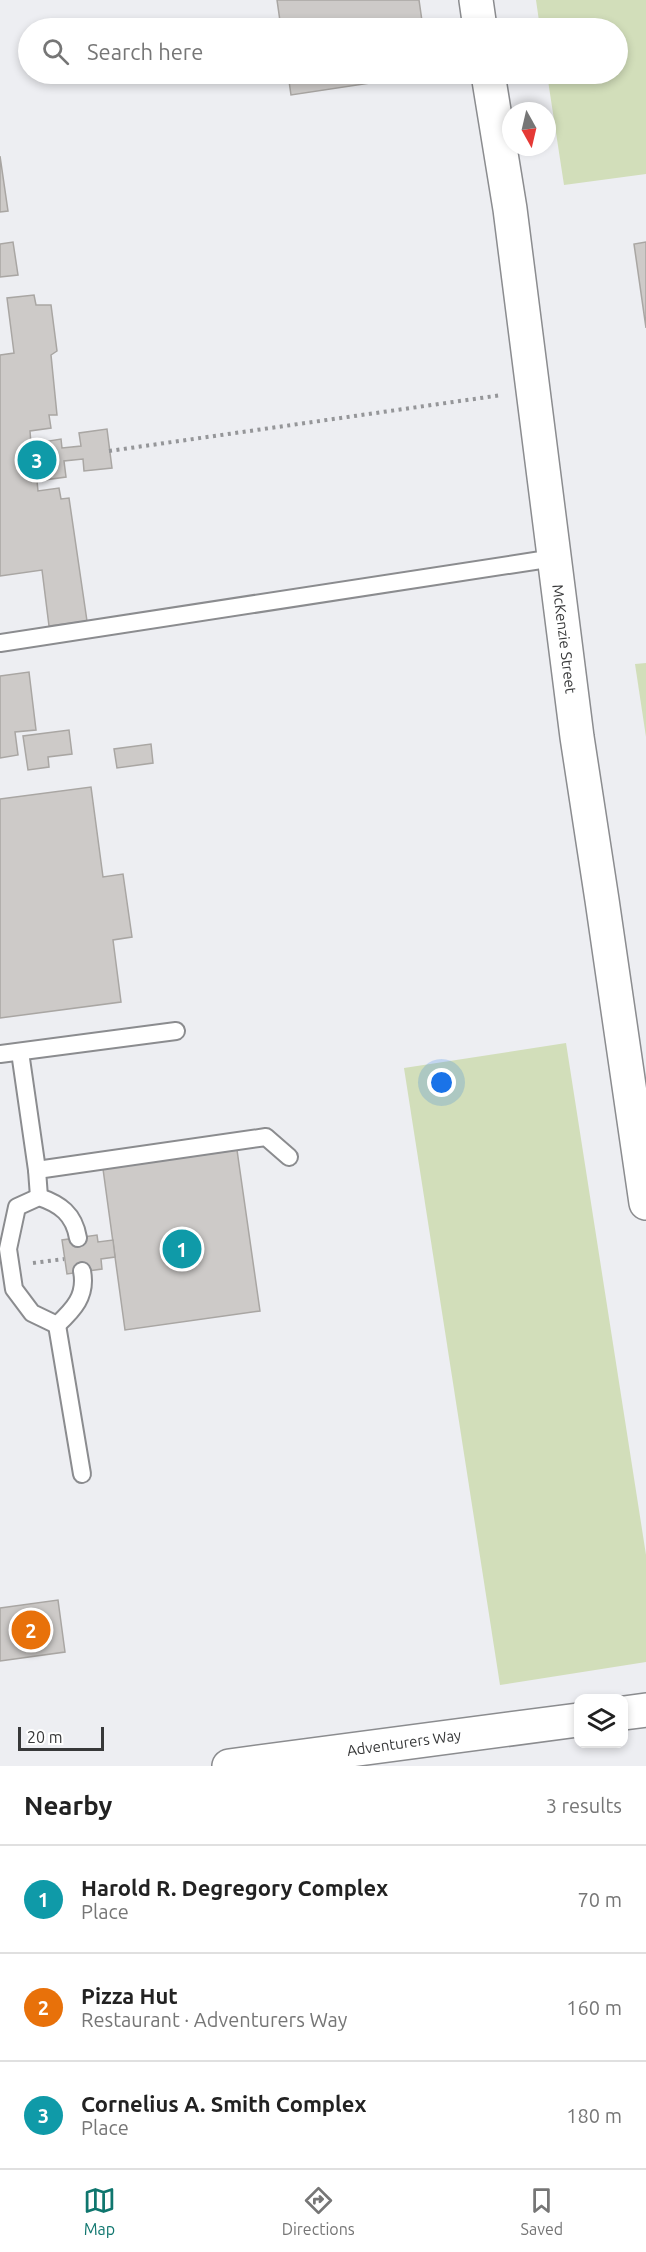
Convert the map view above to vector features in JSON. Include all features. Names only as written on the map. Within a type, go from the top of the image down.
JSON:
[{"type":"street","points":[[476,0],[479,18]]},
{"type":"street","name":"McKenzie Street","points":[[490,84],[510,209],[577,737],[646,1203]]},
{"type":"street","points":[[628,1712],[646,1710]]},
{"type":"street","name":"Adventurers Way","points":[[229,1766],[574,1721]]},
{"type":"lane","points":[[0,643],[554,558]]},
{"type":"lane","points":[[0,1054],[176,1031]]},
{"type":"lane","points":[[20,1052],[39,1197]]},
{"type":"lane","points":[[37,1170],[266,1137],[289,1157]]},
{"type":"lane","points":[[57,1325],[32,1313],[14,1289],[8,1249],[17,1207],[39,1197],[57,1203],[69,1215],[78,1238]]},
{"type":"lane","points":[[57,1325],[72,1312],[80,1300],[84,1280],[82,1272]]},
{"type":"lane","points":[[57,1325],[82,1474]]},
{"type":"path","points":[[109,451],[533,391]]},
{"type":"green space","points":[[536,0],[646,0],[646,174],[564,185],[556,133],[556,102],[551,102],[549,84],[628,84],[628,18],[539,18]]},
{"type":"green space","points":[[646,663],[646,737],[635,664]]},
{"type":"green space","points":[[566,1043],[646,1555],[646,1662],[500,1685],[404,1068]]},
{"type":"building","points":[[277,0],[419,0],[422,18],[280,18]]},
{"type":"building","points":[[289,84],[364,84],[291,95]]},
{"type":"building","points":[[0,156],[8,211],[0,212]]},
{"type":"building","points":[[13,242],[18,275],[0,277],[0,244]]},
{"type":"building","points":[[646,242],[646,328],[634,244]]},
{"type":"building","points":[[34,295],[36,305],[51,305],[57,351],[51,355],[57,415],[49,415],[51,428],[30,431],[31,444],[61,439],[62,448],[81,446],[79,433],[107,429],[112,468],[84,471],[83,459],[64,461],[66,477],[37,481],[38,491],[59,488],[61,499],[69,498],[87,621],[49,626],[42,570],[0,576],[0,355],[14,353],[7,298]]},
{"type":"building","points":[[29,672],[36,730],[15,732],[18,755],[0,758],[0,676]]},
{"type":"building","points":[[69,730],[72,754],[48,757],[49,767],[28,770],[23,736]]},
{"type":"building","points":[[151,744],[153,763],[117,768],[114,749]]},
{"type":"building","points":[[91,787],[103,877],[123,874],[132,937],[113,940],[121,1002],[0,1018],[0,799]]},
{"type":"building","points":[[237,1150],[260,1311],[125,1330],[103,1169]]},
{"type":"building","points":[[97,1235],[98,1242],[113,1240],[115,1257],[101,1259],[102,1269],[67,1274],[62,1240]]},
{"type":"building","points":[[58,1600],[65,1652],[0,1661],[0,1608]]},
{"type":"place","name":"Cornelius A. Smith Complex","points":[[37,460]]},
{"type":"place","name":"Harold R. Degregory Complex","points":[[182,1249]]},
{"type":"place","name":"Pizza Hut","points":[[31,1630]]}]
